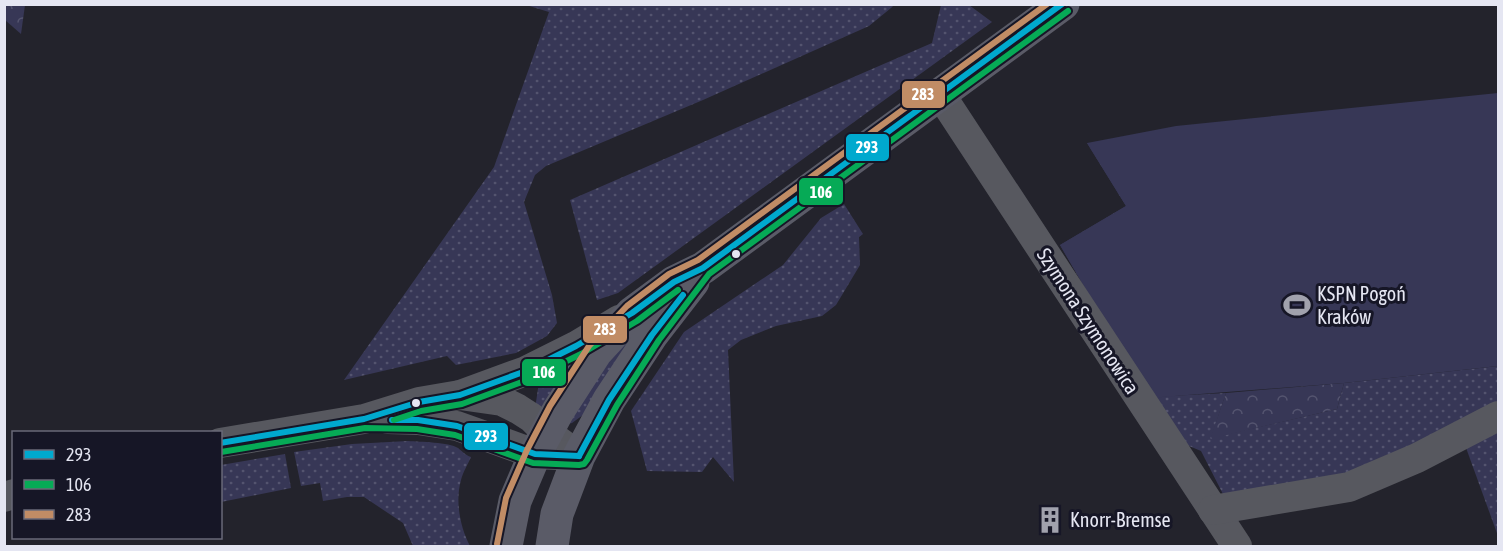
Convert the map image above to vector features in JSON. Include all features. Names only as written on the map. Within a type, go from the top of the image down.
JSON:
[{"type":"main road","points":[[506,546],[515,501],[540,443],[596,352],[632,313],[674,282],[703,268],[1063,4]]},
{"type":"main road","points":[[552,546],[557,514],[579,456],[609,400],[652,335],[703,268]]},
{"type":"street","name":"Szymona Szymonowica","points":[[940,94],[1237,546]]},
{"type":"street","points":[[222,443],[364,419],[419,402],[460,394],[526,371],[576,346],[632,313]]},
{"type":"street","points":[[460,394],[502,401],[518,409],[532,418],[540,443]]},
{"type":"street","points":[[1214,510],[1349,487],[1417,458],[1498,416]]},
{"type":"street","points":[[364,419],[418,420],[457,426],[540,443],[579,456]]},
{"type":"green space","points":[[4,5],[25,5],[21,34],[5,20]]},
{"type":"green space","points":[[526,5],[894,5],[869,26],[703,100],[546,166],[535,175],[524,202],[552,295],[557,323],[547,336],[516,353],[456,365],[447,356],[344,380],[494,167],[549,12]]},
{"type":"green space","points":[[941,5],[969,5],[992,22],[618,293],[597,300],[570,200],[932,43]]},
{"type":"green space","name":"KSPN Pogoń Kraków","points":[[1498,93],[1498,366],[1344,383],[1149,398],[1060,245],[1126,206],[1087,143],[1176,126]]},
{"type":"green space","points":[[1087,143],[1136,143],[1149,397],[1226,393],[1211,438],[1337,409],[1344,383],[1498,366],[1498,406],[1439,440],[1353,477],[1280,494],[1224,496],[1201,451],[1182,443],[1149,398],[1060,245],[1126,206]]},
{"type":"green space","points":[[844,204],[863,234],[859,237],[860,265],[836,305],[822,316],[776,326],[741,340],[728,350],[734,482],[713,457],[702,472],[647,471],[631,411],[684,332],[783,265],[821,218]]},
{"type":"green space","points":[[640,331],[583,415],[568,424],[593,370]]},
{"type":"green space","points":[[569,362],[545,411],[535,409],[540,375]]},
{"type":"green space","points":[[1344,383],[1337,409],[1210,439],[1226,393]]},
{"type":"green space","points":[[1498,428],[1498,536],[1465,445]]},
{"type":"green space","points":[[408,441],[454,446],[471,457],[462,477],[458,496],[461,522],[470,546],[413,546],[403,523],[364,497],[323,501],[320,483],[301,486],[294,452],[352,444]]},
{"type":"green space","points":[[285,454],[291,488],[222,502],[222,465]]},
{"type":"transit line","name":"283","points":[[497,544],[506,498],[550,406],[589,346],[627,306],[669,274],[698,260],[1047,4]]},
{"type":"transit line","name":"293","points":[[222,443],[364,419],[419,402],[460,395],[526,371],[576,346],[632,313],[674,282],[703,268],[1062,4]]},
{"type":"transit line","name":"106","points":[[222,452],[365,428],[417,429],[455,435],[533,463],[584,464],[617,405],[659,340],[709,274],[1068,11]]},
{"type":"transit line","name":"106","points":[[394,420],[421,411],[462,404],[530,379],[581,354],[637,321],[678,290]]},
{"type":"transit line","name":"293","points":[[579,456],[609,400],[652,335],[683,295]]},
{"type":"transit line","name":"293","points":[[392,420],[418,420],[457,426],[535,454],[579,456]]},
{"type":"place","name":"KSPN Pogoń Kraków","points":[[1297,305]]},
{"type":"place","name":"Knorr-Bremse","points":[[1050,520]]}]
